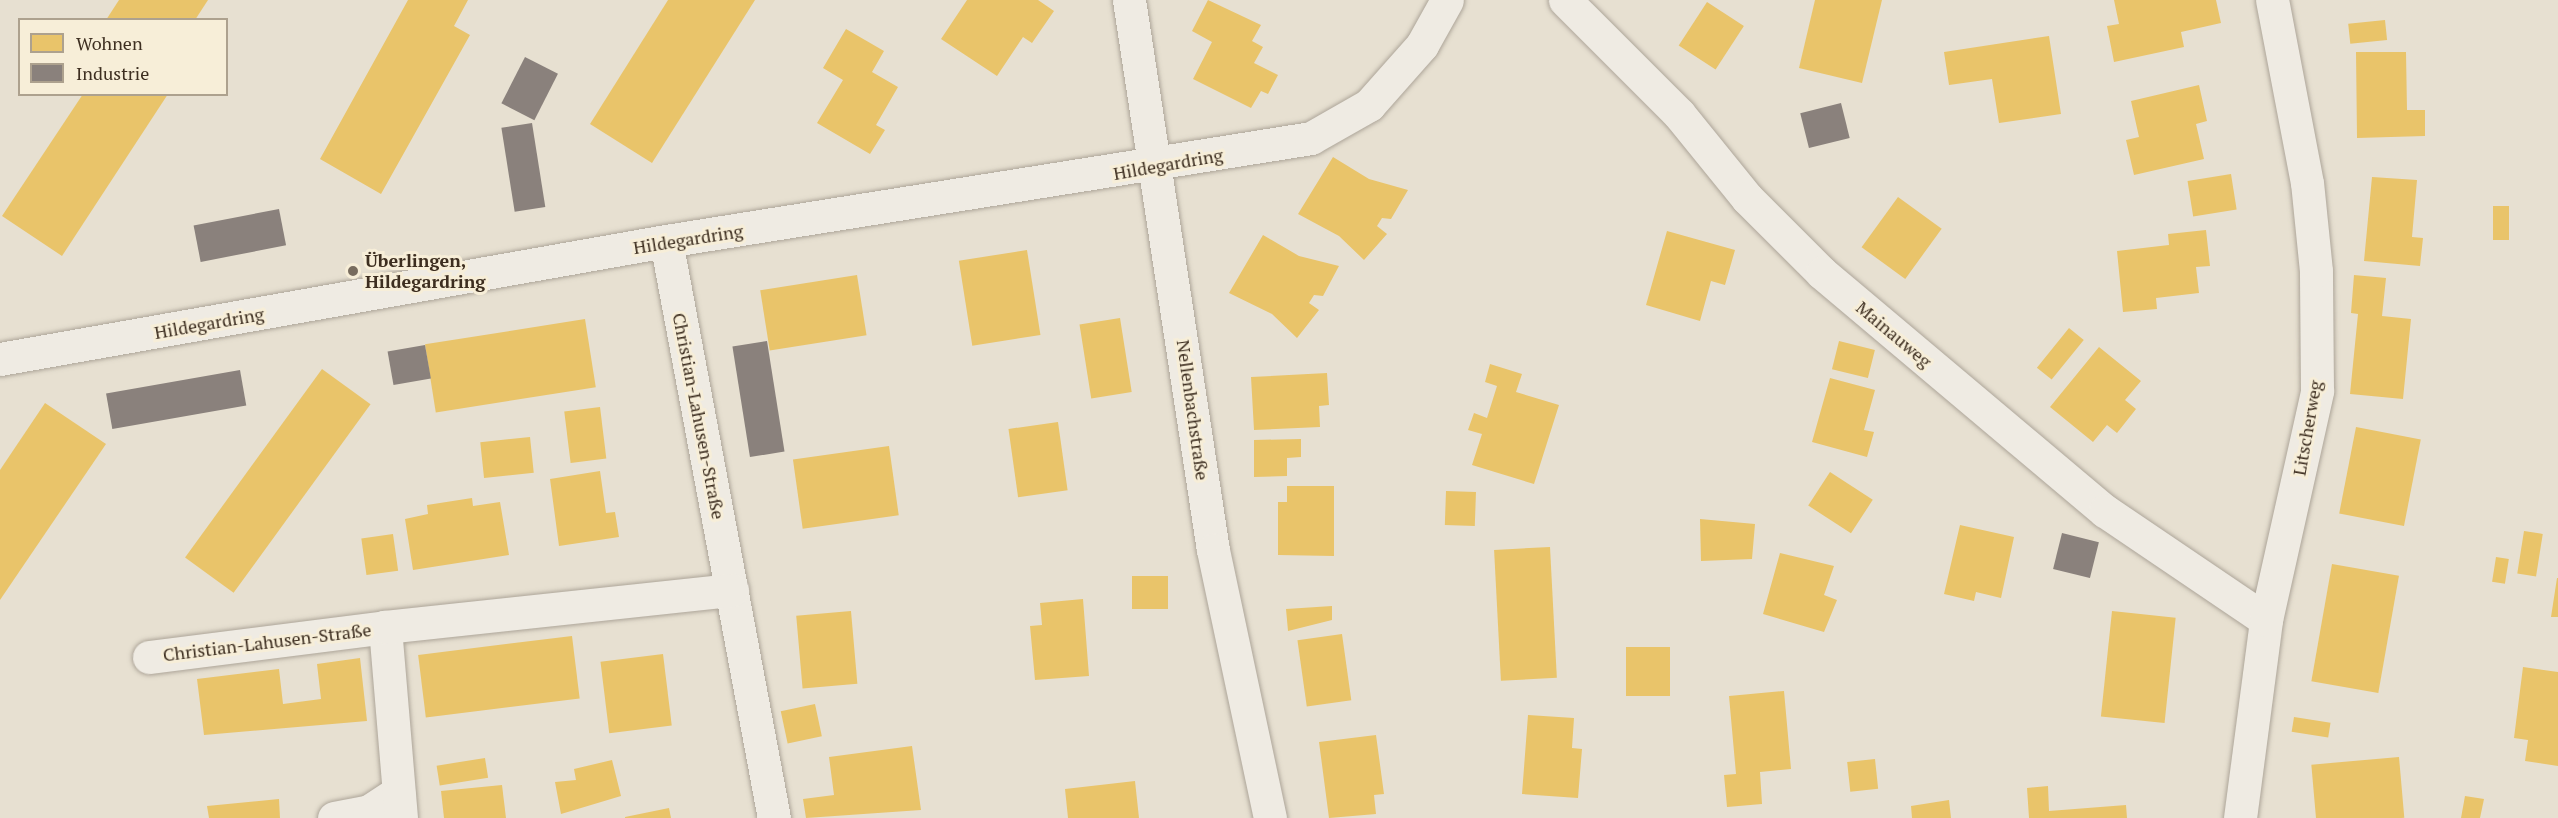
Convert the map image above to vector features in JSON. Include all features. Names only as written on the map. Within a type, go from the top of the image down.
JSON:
[{"type":"street","name":"Nellenbachstraße","points":[[1129,0],[1157,167],[1213,550],[1270,818]]},
{"type":"street","name":"Hildegardring","points":[[0,359],[666,241],[1157,167],[1311,138],[1370,105],[1422,45],[1447,0]]},
{"type":"street","name":"Mainauweg","points":[[1565,0],[1679,114],[1747,198],[1822,273],[2105,511],[2266,620]]},
{"type":"street","name":"Litscherweg","points":[[2240,818],[2266,620],[2317,391],[2316,272],[2307,183],[2272,0]]},
{"type":"street","name":"Christian-Lahusen-Straße","points":[[666,241],[774,818]]},
{"type":"street","name":"Christian-Lahusen-Straße","points":[[149,657],[385,627],[732,590]]},
{"type":"street","name":"Christian-Lahusen-Straße","points":[[334,818],[399,805],[385,627]]},
{"type":"building: Wohnen","points":[[119,0],[208,0],[196,18],[107,18]]},
{"type":"building: Wohnen","points":[[408,0],[468,0],[454,26],[470,35],[381,194],[320,159]]},
{"type":"building: Wohnen","points":[[668,0],[755,0],[652,163],[590,124]]},
{"type":"building: Wohnen","points":[[967,0],[1038,0],[1054,11],[1032,43],[1023,37],[997,76],[941,39]]},
{"type":"building: Wohnen","points":[[1208,0],[1261,25],[1252,41],[1263,47],[1254,63],[1278,75],[1268,94],[1261,91],[1251,108],[1193,79],[1212,42],[1192,31]]},
{"type":"building: Wohnen","points":[[1815,0],[1882,0],[1862,83],[1799,68]]},
{"type":"building: Wohnen","points":[[2114,0],[2216,0],[2221,23],[2181,32],[2184,47],[2114,62],[2107,26],[2119,24]]},
{"type":"building: Wohnen","points":[[1707,2],[1744,26],[1716,70],[1679,46]]},
{"type":"building: Wohnen","points":[[2385,20],[2387,40],[2350,44],[2348,24]]},
{"type":"building: Wohnen","points":[[846,29],[884,51],[872,72],[898,87],[876,125],[885,130],[870,154],[817,123],[843,80],[823,68]]},
{"type":"building: Wohnen","points":[[2049,36],[2061,114],[1999,123],[1992,79],[1949,85],[1944,52]]},
{"type":"building: Wohnen","points":[[2356,52],[2406,52],[2407,110],[2425,110],[2425,136],[2357,138]]},
{"type":"building: Wohnen","points":[[2199,85],[2207,121],[2196,124],[2204,159],[2134,175],[2126,140],[2139,137],[2131,101]]},
{"type":"building: Wohnen","points":[[82,96],[167,96],[62,256],[2,216]]},
{"type":"building: Wohnen","points":[[1333,157],[1369,179],[1408,190],[1391,219],[1382,218],[1377,226],[1387,234],[1364,260],[1339,236],[1298,214]]},
{"type":"building: Wohnen","points":[[2231,174],[2237,210],[2193,216],[2188,181]]},
{"type":"building: Wohnen","points":[[2372,177],[2417,180],[2412,237],[2423,238],[2420,266],[2364,261]]},
{"type":"building: Wohnen","points":[[1898,197],[1942,229],[1905,279],[1862,247]]},
{"type":"building: Wohnen","points":[[2493,206],[2509,206],[2509,240],[2493,240]]},
{"type":"building: Wohnen","points":[[2206,230],[2210,266],[2196,267],[2199,293],[2156,298],[2157,309],[2123,312],[2117,251],[2169,245],[2168,234]]},
{"type":"building: Wohnen","points":[[1667,231],[1735,250],[1725,285],[1711,281],[1700,321],[1646,305]]},
{"type":"building: Wohnen","points":[[1263,235],[1299,256],[1339,266],[1323,296],[1314,295],[1309,303],[1319,310],[1297,338],[1272,314],[1229,293]]},
{"type":"building: Wohnen","points":[[1027,250],[1040,335],[972,346],[959,261]]},
{"type":"building: Wohnen","points":[[857,275],[867,335],[770,351],[760,290]]},
{"type":"building: Wohnen","points":[[2354,275],[2386,278],[2382,316],[2411,319],[2403,399],[2350,394],[2358,314],[2351,313]]},
{"type":"building: Wohnen","points":[[1120,318],[1132,392],[1091,398],[1080,324]]},
{"type":"building: Wohnen","points":[[585,319],[596,387],[436,412],[425,344]]},
{"type":"building: Wohnen","points":[[2069,328],[2084,340],[2052,380],[2037,368]]},
{"type":"building: Wohnen","points":[[1839,341],[1875,350],[1868,378],[1832,369]]},
{"type":"building: Wohnen","points":[[2099,347],[2141,381],[2125,400],[2136,409],[2117,433],[2107,425],[2093,442],[2050,407]]},
{"type":"building: Wohnen","points":[[1490,364],[1522,374],[1516,392],[1559,405],[1534,484],[1472,465],[1482,434],[1468,430],[1474,413],[1487,418],[1497,386],[1485,382]]},
{"type":"building: Wohnen","points":[[322,369],[371,404],[234,593],[185,558]]},
{"type":"building: Wohnen","points":[[1327,373],[1329,405],[1319,406],[1320,427],[1254,430],[1251,377]]},
{"type":"building: Wohnen","points":[[1830,378],[1875,390],[1864,430],[1874,432],[1867,457],[1812,442]]},
{"type":"building: Wohnen","points":[[45,403],[106,444],[0,600],[0,470]]},
{"type":"building: Wohnen","points":[[600,407],[606,459],[571,463],[564,411]]},
{"type":"building: Wohnen","points":[[1058,422],[1068,490],[1018,497],[1008,429]]},
{"type":"building: Wohnen","points":[[2356,427],[2421,440],[2404,526],[2339,513]]},
{"type":"building: Wohnen","points":[[530,437],[534,473],[484,478],[480,442]]},
{"type":"building: Wohnen","points":[[1301,439],[1301,457],[1287,458],[1287,476],[1254,477],[1254,440]]},
{"type":"building: Wohnen","points":[[889,446],[899,515],[803,529],[793,459]]},
{"type":"building: Wohnen","points":[[600,471],[606,513],[615,512],[619,537],[559,546],[550,479]]},
{"type":"building: Wohnen","points":[[1830,472],[1873,500],[1851,533],[1808,506]]},
{"type":"building: Wohnen","points":[[1287,486],[1334,486],[1334,556],[1278,555],[1278,502],[1287,502]]},
{"type":"building: Wohnen","points":[[1446,491],[1476,492],[1475,526],[1445,525]]},
{"type":"building: Wohnen","points":[[472,498],[473,506],[500,502],[509,555],[413,570],[405,519],[428,514],[427,505]]},
{"type":"building: Wohnen","points":[[1700,519],[1755,524],[1752,559],[1701,561]]},
{"type":"building: Wohnen","points":[[1960,525],[2014,537],[2001,598],[1976,592],[1974,601],[1944,594]]},
{"type":"building: Wohnen","points":[[2524,531],[2543,534],[2536,576],[2517,573]]},
{"type":"building: Wohnen","points":[[393,534],[398,571],[366,575],[361,538]]},
{"type":"building: Wohnen","points":[[1550,547],[1557,678],[1501,681],[1494,550]]},
{"type":"building: Wohnen","points":[[1780,553],[1834,566],[1824,595],[1837,600],[1824,632],[1763,614]]},
{"type":"building: Wohnen","points":[[2496,557],[2509,559],[2505,584],[2492,582]]},
{"type":"building: Wohnen","points":[[2332,564],[2399,576],[2378,693],[2311,681]]},
{"type":"building: Wohnen","points":[[1132,576],[1168,576],[1168,609],[1132,609]]},
{"type":"building: Wohnen","points":[[2557,578],[2558,617],[2551,617]]},
{"type":"building: Wohnen","points":[[1083,599],[1089,676],[1035,680],[1030,626],[1042,625],[1040,603]]},
{"type":"building: Wohnen","points":[[1332,606],[1332,620],[1288,631],[1286,609]]},
{"type":"building: Wohnen","points":[[851,611],[857,684],[803,689],[796,616]]},
{"type":"building: Wohnen","points":[[2112,611],[2176,618],[2165,723],[2101,716]]},
{"type":"building: Wohnen","points":[[1342,634],[1351,700],[1307,707],[1297,640]]},
{"type":"building: Wohnen","points":[[572,636],[580,699],[426,717],[418,655]]},
{"type":"building: Wohnen","points":[[1626,647],[1670,647],[1670,696],[1626,696]]},
{"type":"building: Wohnen","points":[[663,654],[672,725],[609,733],[600,662]]},
{"type":"building: Wohnen","points":[[360,658],[367,721],[204,735],[197,679],[279,669],[283,704],[321,699],[317,664]]},
{"type":"building: Wohnen","points":[[2523,667],[2558,672],[2558,766],[2525,761],[2528,740],[2514,738]]},
{"type":"building: Wohnen","points":[[1784,691],[1791,769],[1760,772],[1762,804],[1727,807],[1724,775],[1736,774],[1729,696]]},
{"type":"building: Wohnen","points":[[815,704],[822,736],[788,744],[781,711]]},
{"type":"building: Wohnen","points":[[1528,715],[1574,718],[1572,748],[1582,749],[1578,798],[1522,794]]},
{"type":"building: Wohnen","points":[[2294,717],[2331,723],[2328,738],[2292,732]]},
{"type":"building: Wohnen","points":[[1376,735],[1384,794],[1374,795],[1376,814],[1329,818],[1319,742]]},
{"type":"building: Wohnen","points":[[912,746],[921,810],[806,818],[803,799],[834,795],[829,757]]},
{"type":"building: Wohnen","points":[[2399,757],[2404,818],[2316,818],[2311,765]]},
{"type":"building: Wohnen","points":[[485,758],[488,778],[440,785],[437,766]]},
{"type":"building: Wohnen","points":[[1875,759],[1878,789],[1850,792],[1847,762]]},
{"type":"building: Wohnen","points":[[612,760],[621,796],[561,814],[555,782],[576,780],[574,769]]},
{"type":"building: Wohnen","points":[[1135,781],[1139,818],[1068,818],[1065,789]]},
{"type":"building: Wohnen","points":[[502,785],[506,818],[444,818],[441,791]]},
{"type":"building: Wohnen","points":[[2048,786],[2049,811],[2126,805],[2127,818],[2029,818],[2027,788]]},
{"type":"building: Wohnen","points":[[2465,796],[2484,799],[2480,818],[2461,818]]},
{"type":"building: Wohnen","points":[[279,799],[280,818],[209,818],[207,806]]},
{"type":"building: Wohnen","points":[[1949,800],[1951,818],[1912,818],[1911,806]]},
{"type":"building: Wohnen","points":[[669,808],[671,818],[625,818],[625,817]]},
{"type":"building: Industrie","points":[[525,57],[558,74],[534,120],[501,103]]},
{"type":"building: Industrie","points":[[1841,103],[1850,138],[1809,148],[1800,113]]},
{"type":"building: Industrie","points":[[532,123],[545,207],[515,212],[501,128]]},
{"type":"building: Industrie","points":[[279,209],[286,245],[201,262],[194,226]]},
{"type":"building: Industrie","points":[[767,341],[785,452],[750,457],[732,346]]},
{"type":"building: Industrie","points":[[425,345],[431,378],[393,385],[388,352]]},
{"type":"building: Industrie","points":[[240,370],[246,405],[112,429],[106,394]]},
{"type":"building: Industrie","points":[[2062,533],[2099,542],[2090,578],[2053,569]]},
{"type":"place","name":"Überlingen, Hildegardring","points":[[353,271]]}]
